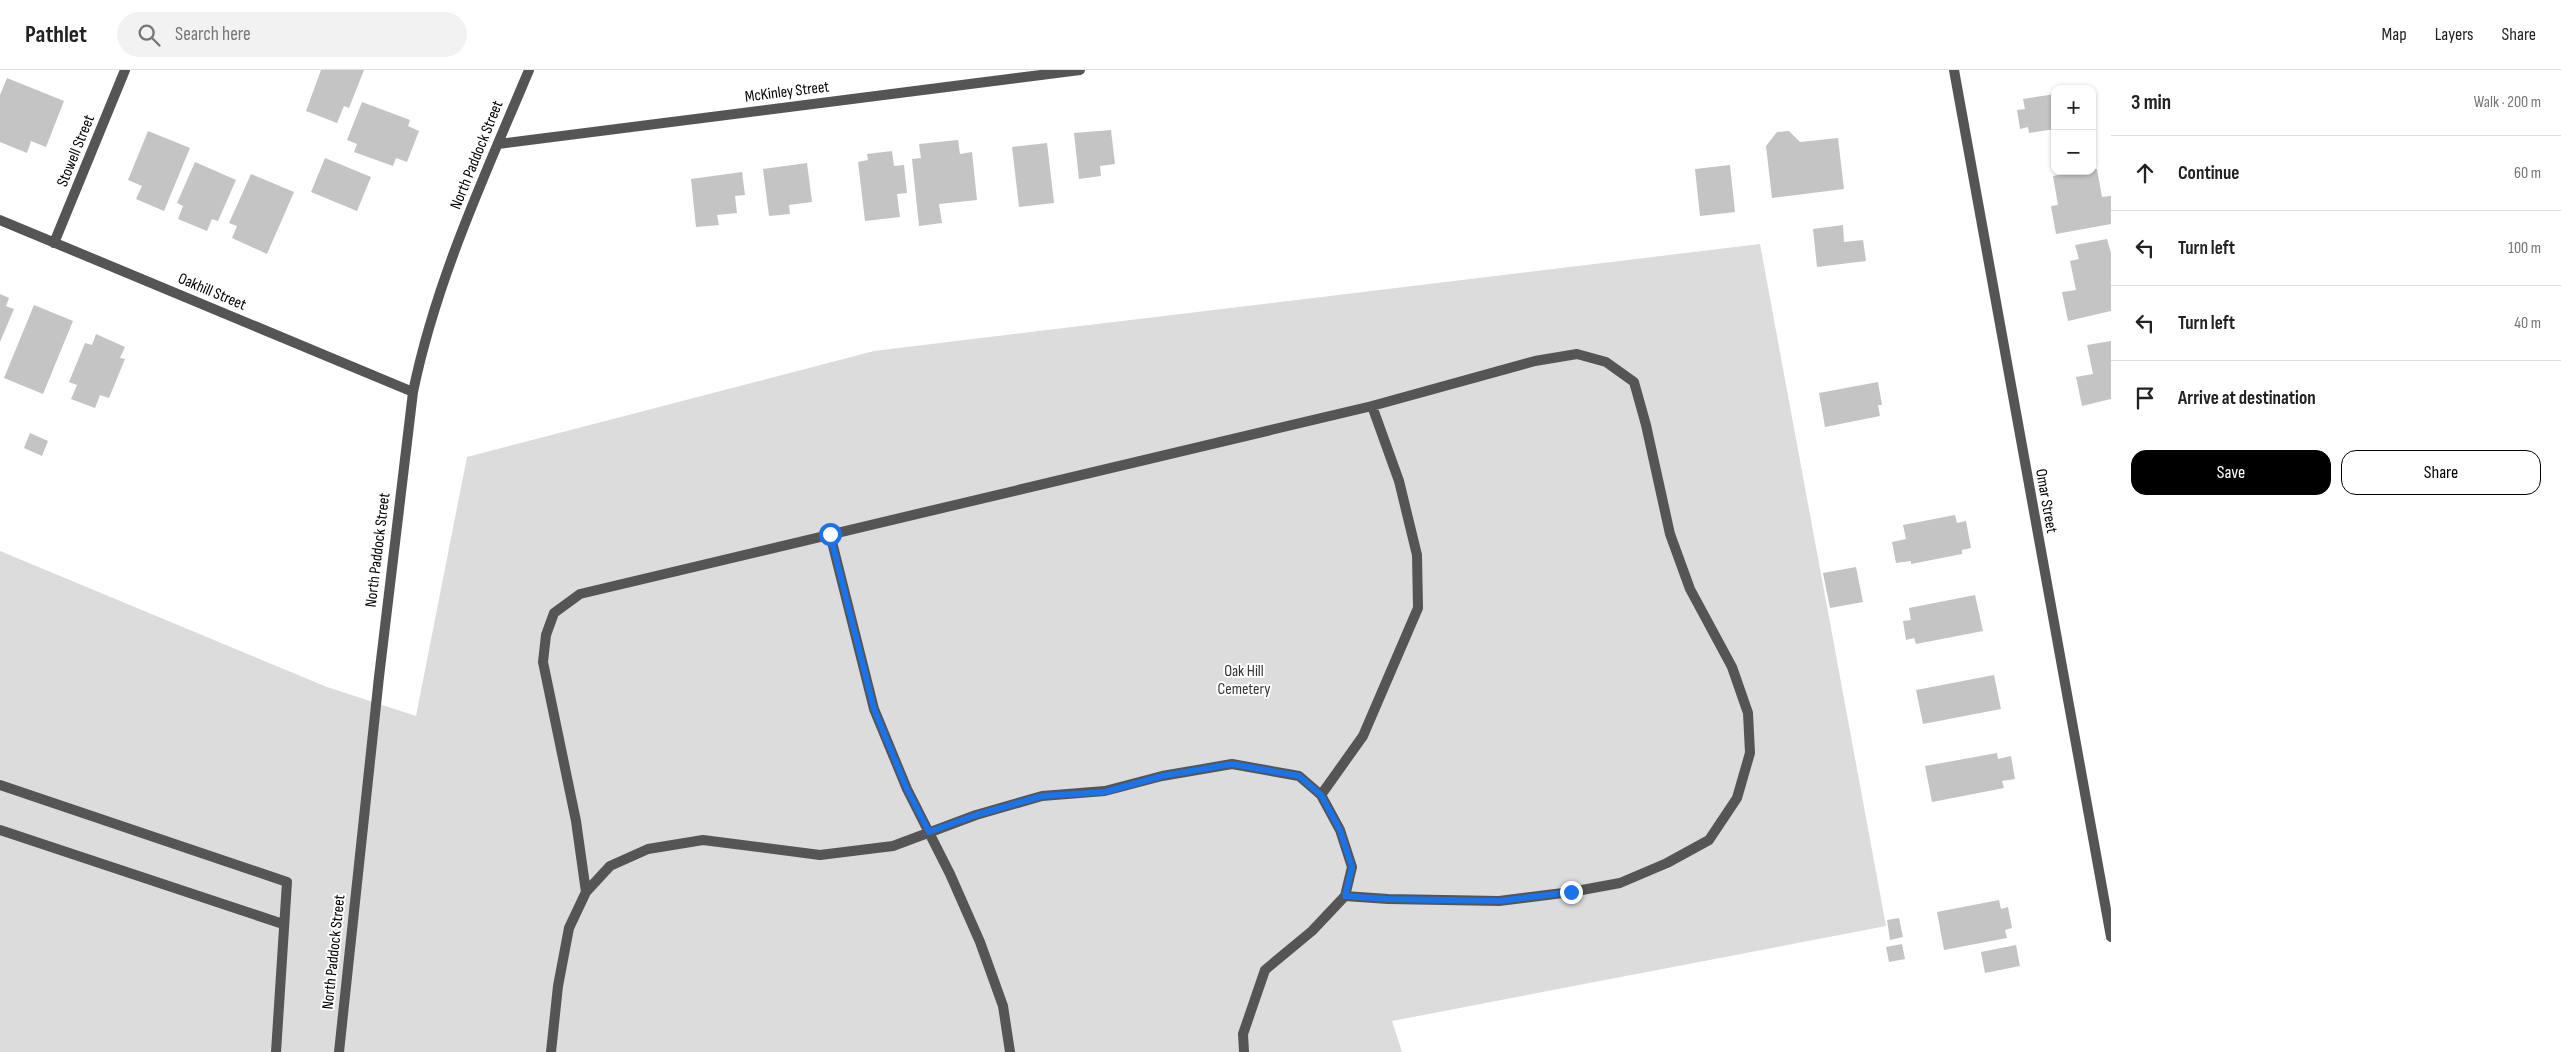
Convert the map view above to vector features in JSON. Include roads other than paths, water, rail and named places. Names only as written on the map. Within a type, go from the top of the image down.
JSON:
[{"type":"street","name":"Stowell Street","points":[[54,243],[125,70]]},
{"type":"street","name":"North Paddock Street","points":[[339,1052],[378,677],[413,392],[422,350],[444,280],[529,70]]},
{"type":"street","name":"McKinley Street","points":[[498,144],[1080,70]]},
{"type":"street","name":"Omar Street","points":[[1954,70],[2111,937]]},
{"type":"street","name":"Oakhill Street","points":[[0,220],[413,392]]},
{"type":"street","points":[[586,892],[576,821],[544,662],[546,635],[554,612],[580,594],[1372,406],[1535,361],[1577,354],[1606,362],[1634,382],[1646,425],[1670,534],[1690,588],[1732,667],[1748,713],[1750,753],[1737,798],[1708,840],[1667,863],[1620,883],[1499,901],[1388,899],[1345,896]]},
{"type":"street","points":[[1321,795],[1363,736],[1418,608],[1417,555],[1399,481],[1372,406]]},
{"type":"street","points":[[830,534],[874,709],[907,789],[980,942],[1003,1006],[1010,1052]]},
{"type":"street","points":[[551,1052],[558,986],[569,928],[586,892],[610,866],[648,849],[704,840],[820,855],[893,846],[976,815],[1042,796],[1105,792],[1162,776],[1232,764],[1299,776],[1321,795],[1340,830],[1352,867],[1345,896],[1312,931],[1265,970],[1243,1034],[1244,1052]]},
{"type":"street","points":[[0,785],[287,882],[276,1052]]},
{"type":"street","points":[[0,830],[283,924]]},
{"type":"park label","name":"Oak Hill Cemetery","points":[[1244,680]]}]
